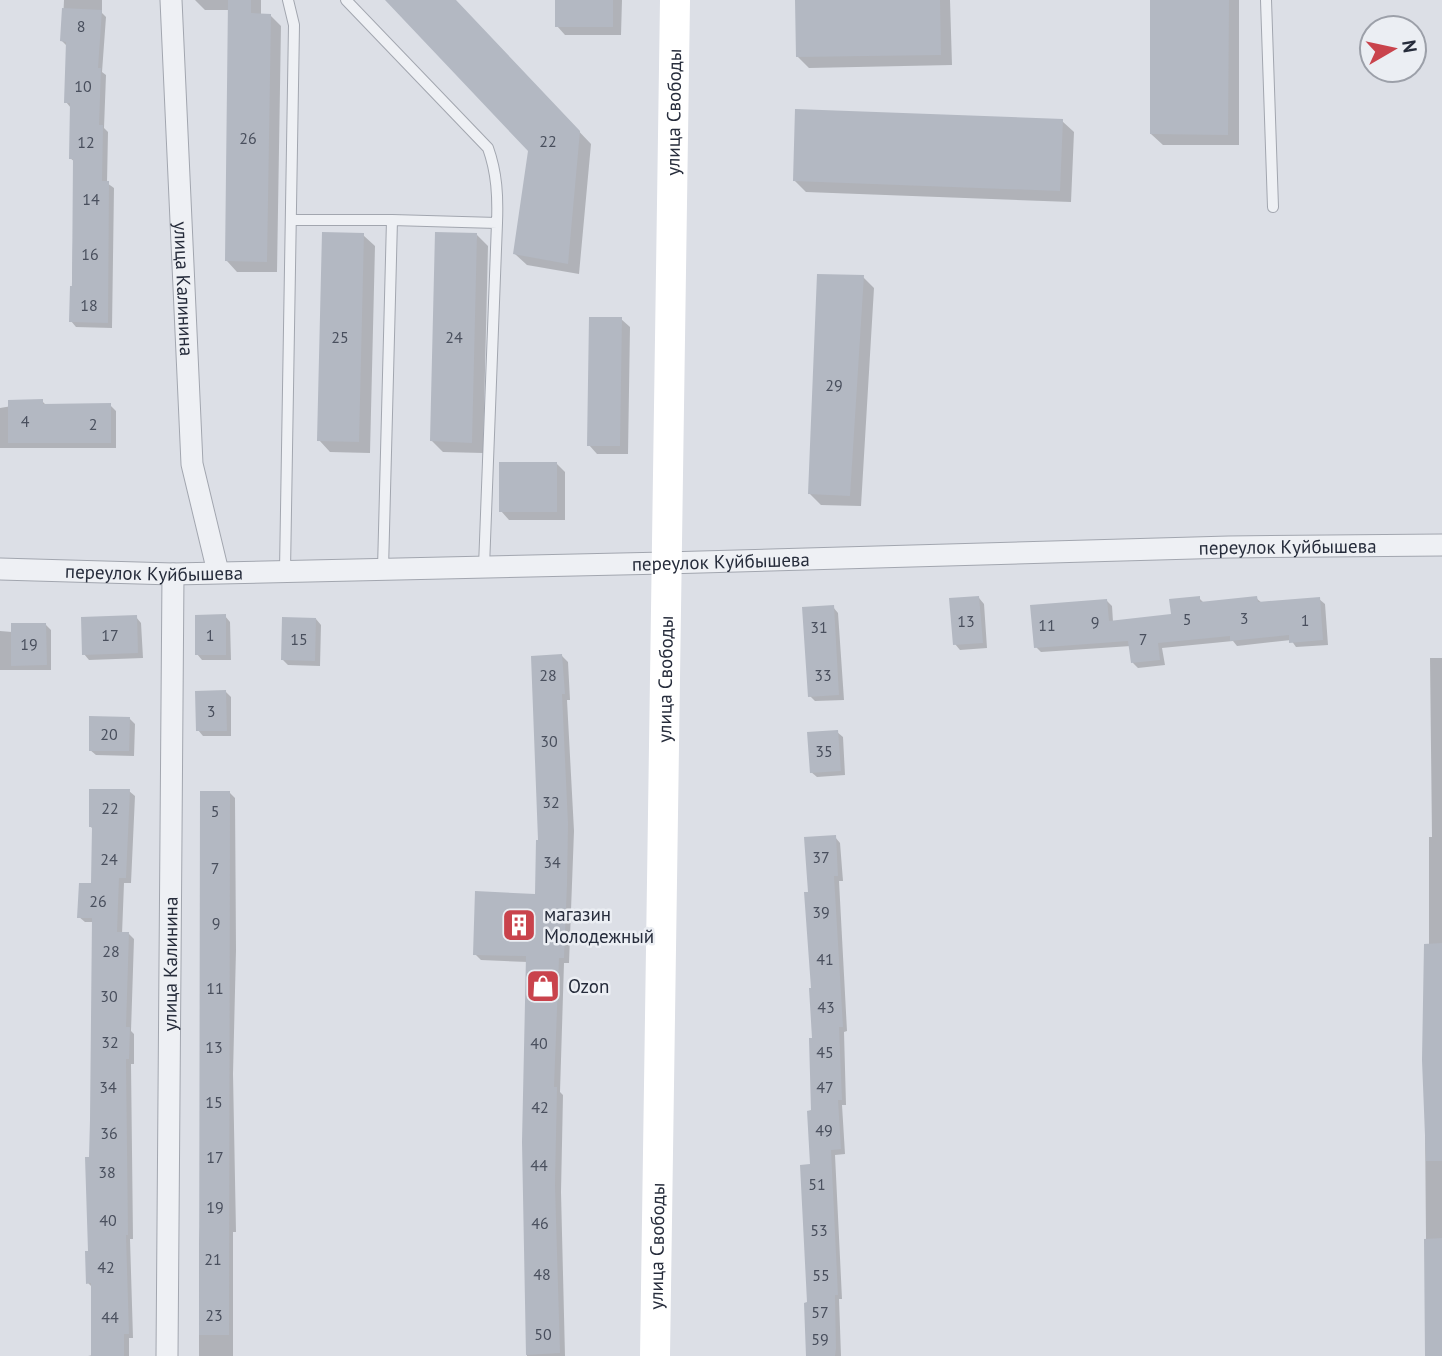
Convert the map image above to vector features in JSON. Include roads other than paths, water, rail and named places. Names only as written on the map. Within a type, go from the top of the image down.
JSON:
[{"type":"main road","name":"улица Свободы","points":[[655,1356],[675,0]]},
{"type":"street","name":"улица Калинина","points":[[172,0],[192,464],[218,572]]},
{"type":"street","name":"переулок Куйбышева","points":[[0,569],[173,573],[665,563],[1229,547],[1442,545]]},
{"type":"street","name":"улица Калинина","points":[[167,1356],[173,573]]},
{"type":"lane","points":[[285,571],[294,25],[288,0]]},
{"type":"lane","points":[[346,0],[488,148],[496,178],[497,223],[484,567]]},
{"type":"lane","points":[[1266,0],[1273,207]]},
{"type":"lane","points":[[291,220],[392,219],[497,223]]},
{"type":"lane","points":[[383,569],[392,219]]},
{"type":"place","name":"магазин Молодежный","points":[[519,925]]},
{"type":"place","name":"Ozon","points":[[543,986]]}]
